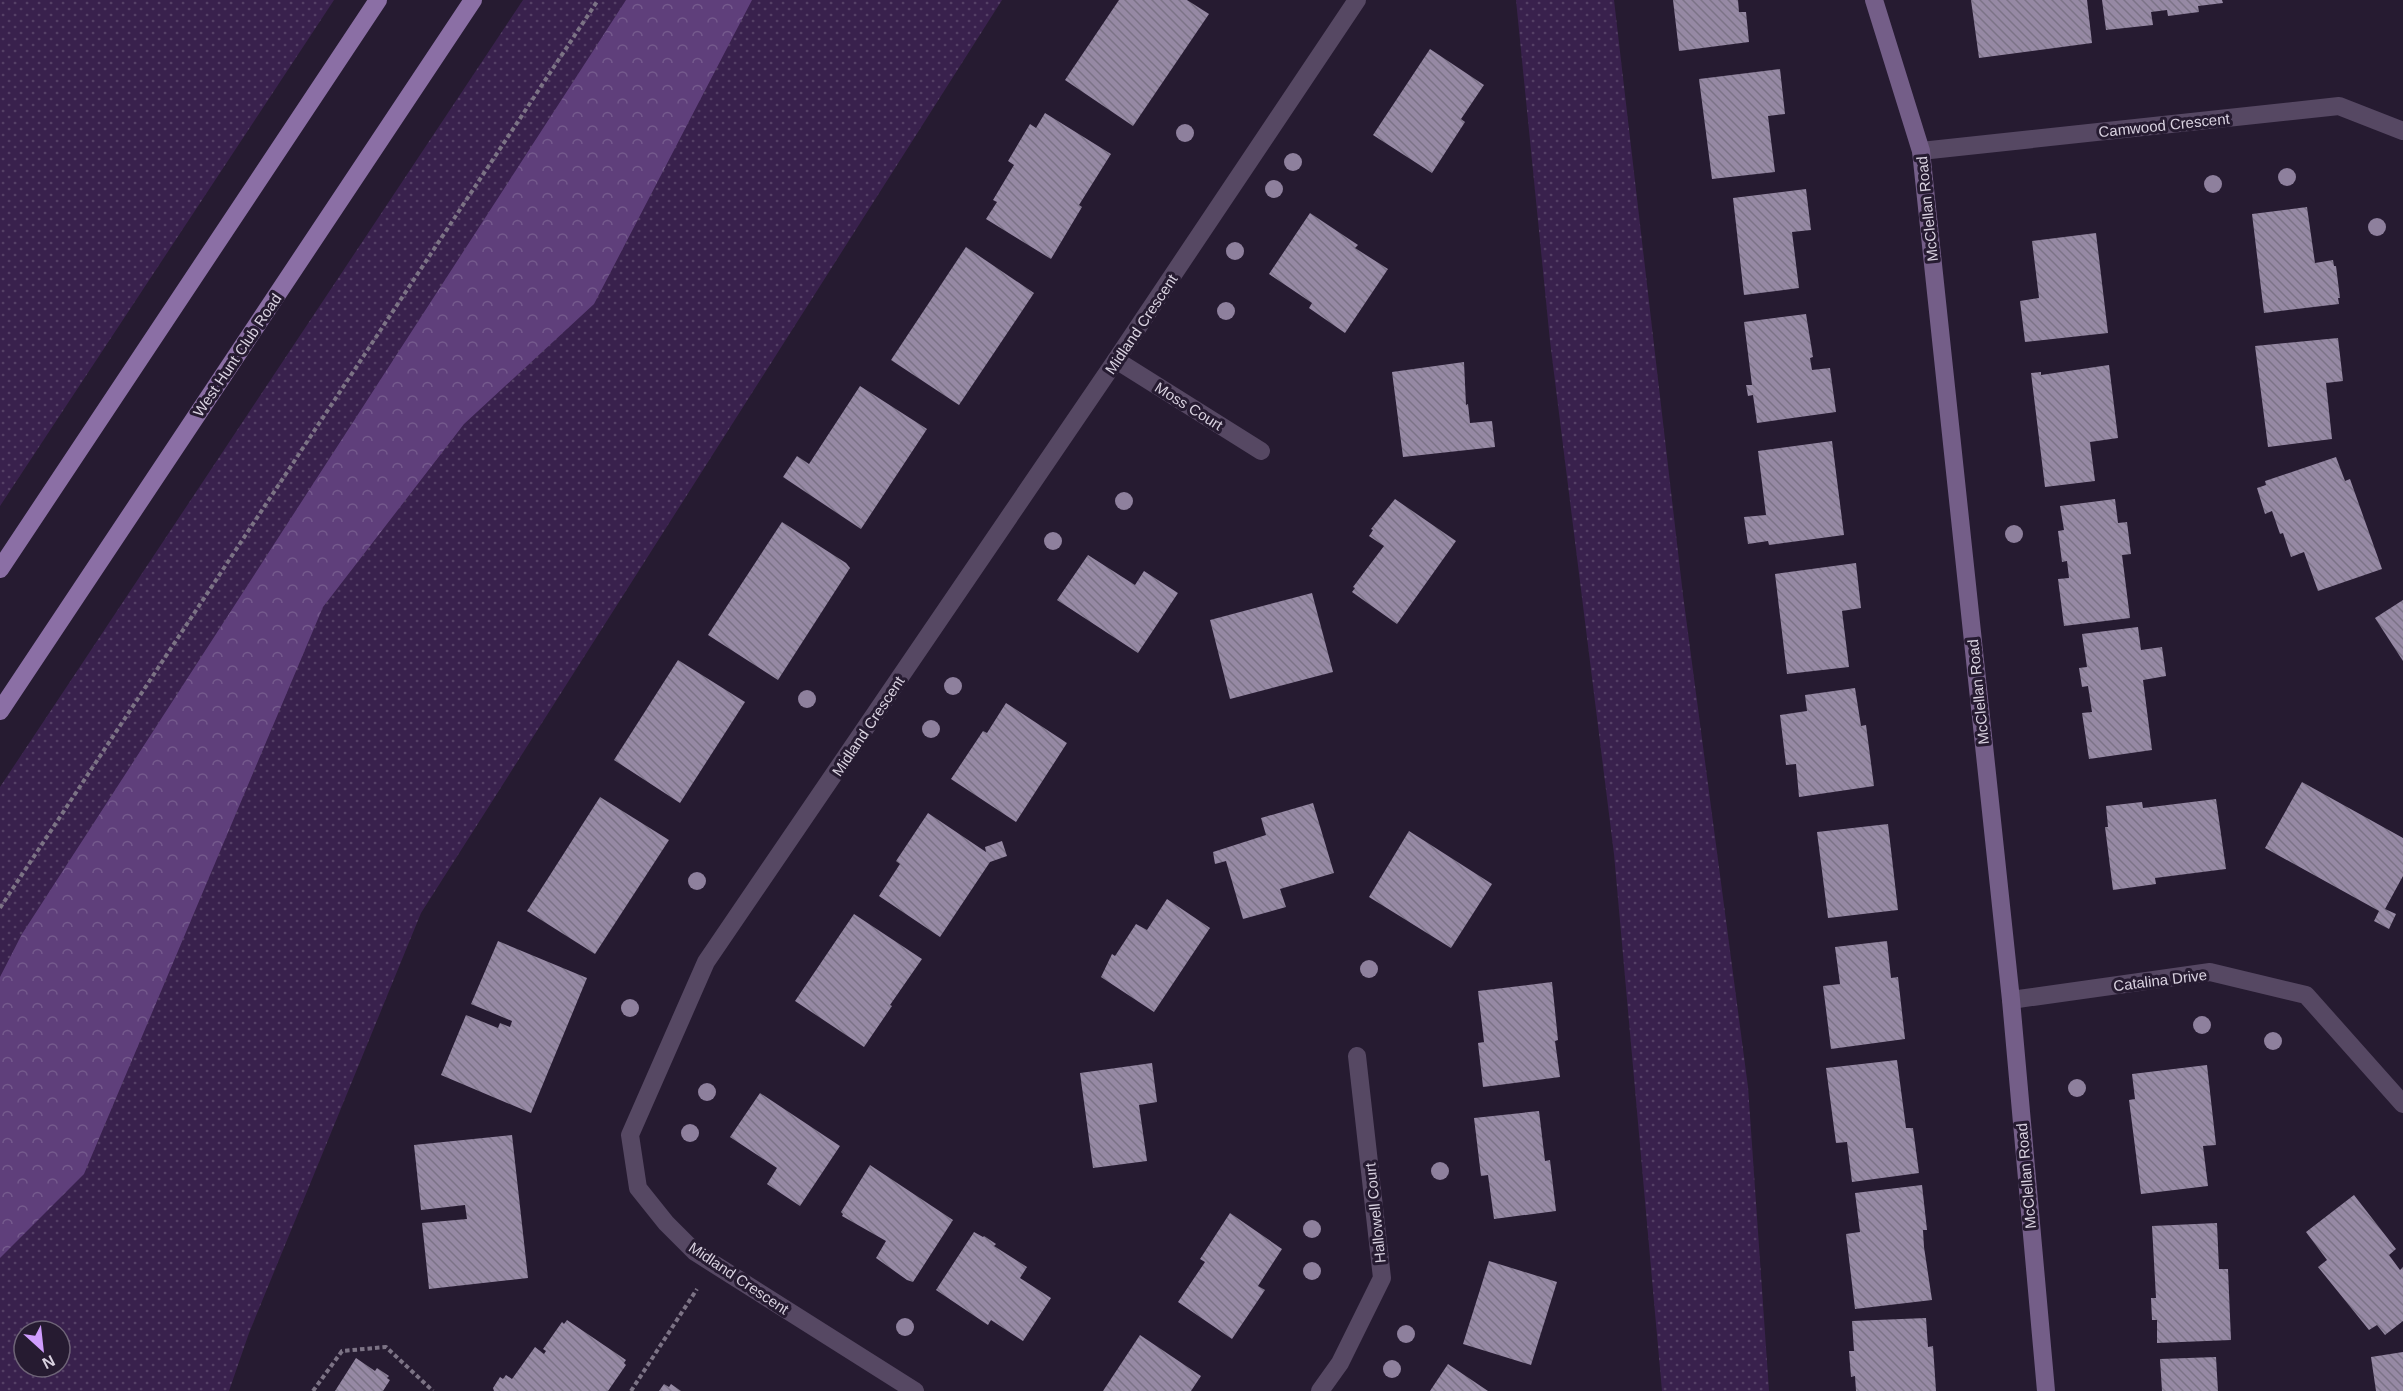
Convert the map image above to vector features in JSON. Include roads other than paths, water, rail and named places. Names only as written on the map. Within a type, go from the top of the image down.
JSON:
[{"type":"main road","points":[[0,569],[378,0]]},
{"type":"main road","name":"West Hunt Club Road","points":[[0,711],[473,0]]},
{"type":"street","name":"Midland Crescent","points":[[915,1391],[688,1245],[666,1223],[638,1188],[630,1135],[706,962],[1116,360],[1357,0]]},
{"type":"street","name":"McClellan Road","points":[[1874,0],[1921,151],[2011,1000],[2046,1391]]},
{"type":"street","name":"Camwood Crescent","points":[[1921,151],[2338,106],[2403,131]]},
{"type":"street","name":"Moss Court","points":[[1116,360],[1261,451]]},
{"type":"street","name":"Catalina Drive","points":[[2011,1000],[2210,972],[2306,995],[2403,1104]]},
{"type":"street","name":"Hallowell Court","points":[[1320,1391],[1340,1363],[1382,1278],[1357,1056]]}]
